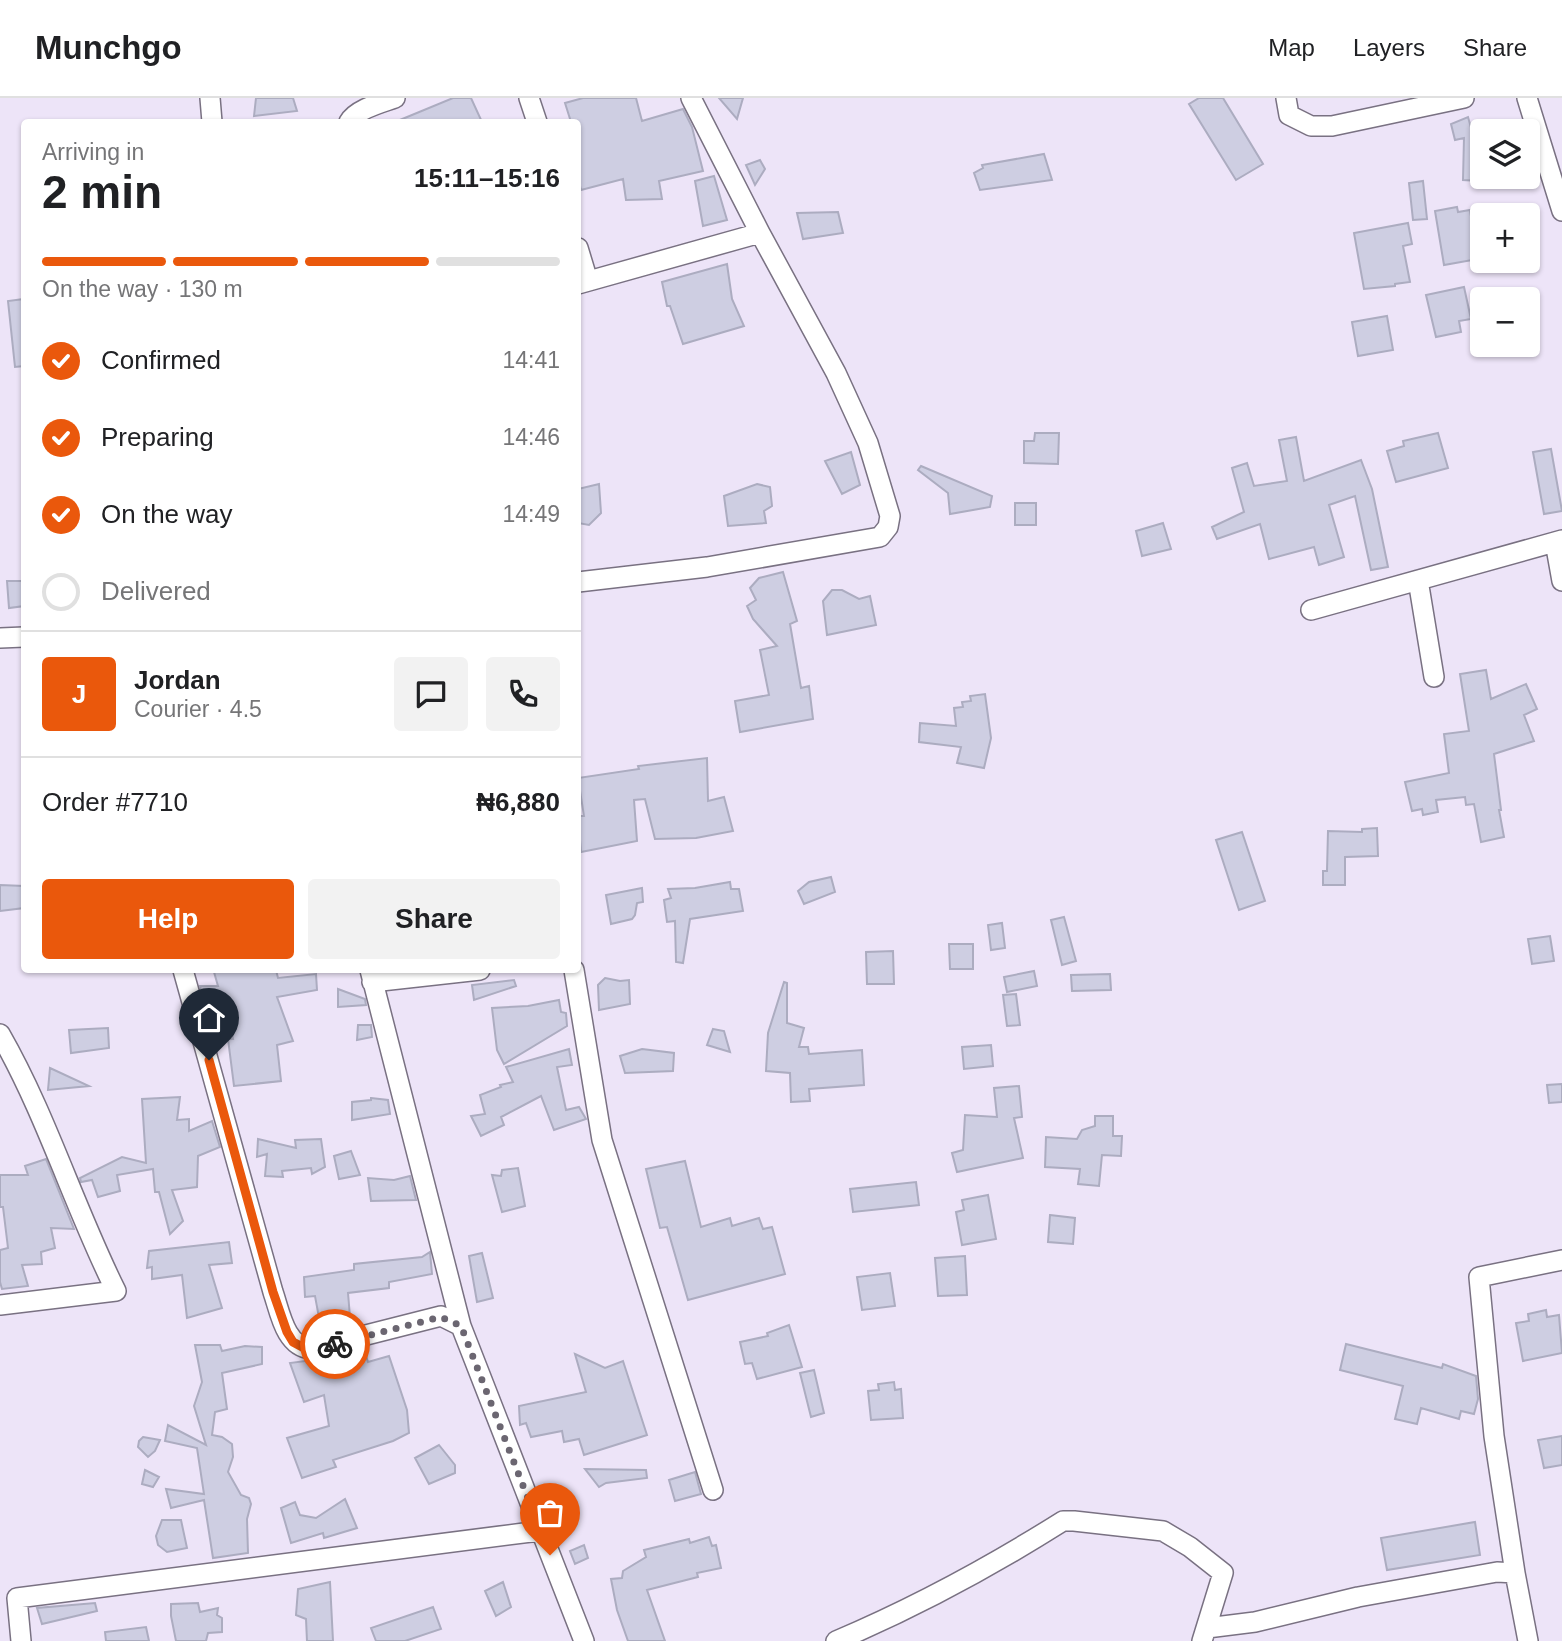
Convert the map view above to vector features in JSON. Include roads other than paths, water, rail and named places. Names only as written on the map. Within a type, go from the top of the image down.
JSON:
[{"type":"street","points":[[210,98],[212,119]]},
{"type":"street","points":[[350,119],[395,98]]},
{"type":"street","points":[[529,98],[536,119]]},
{"type":"street","points":[[581,582],[707,567],[880,537],[888,527],[890,516],[868,443],[836,373],[691,98]]},
{"type":"street","points":[[1286,98],[1289,115],[1311,125],[1332,126],[1464,98]]},
{"type":"street","points":[[1527,98],[1562,211]]},
{"type":"street","points":[[583,283],[760,233]]},
{"type":"street","points":[[1311,610],[1559,541],[1562,581]]},
{"type":"street","points":[[1418,580],[1434,677]]},
{"type":"street","points":[[0,638],[21,638]]},
{"type":"street","points":[[184,973],[273,1292],[293,1342],[300,1347],[311,1349],[441,1317],[461,1326]]},
{"type":"street","points":[[426,973],[371,976],[461,1326],[584,1641]]},
{"type":"street","points":[[574,973],[602,1140],[713,1490]]},
{"type":"street","points":[[0,1034],[19,1067],[44,1122],[116,1291],[0,1305]]},
{"type":"street","points":[[1528,1641],[1494,1436],[1479,1278],[1562,1260]]},
{"type":"street","points":[[836,1641],[893,1616],[997,1562],[1063,1521],[1163,1531],[1190,1547],[1223,1573],[1204,1634]]},
{"type":"street","points":[[21,1641],[17,1598],[539,1531]]},
{"type":"street","points":[[1204,1634],[1425,1584],[1462,1580],[1497,1572],[1515,1573]]}]
